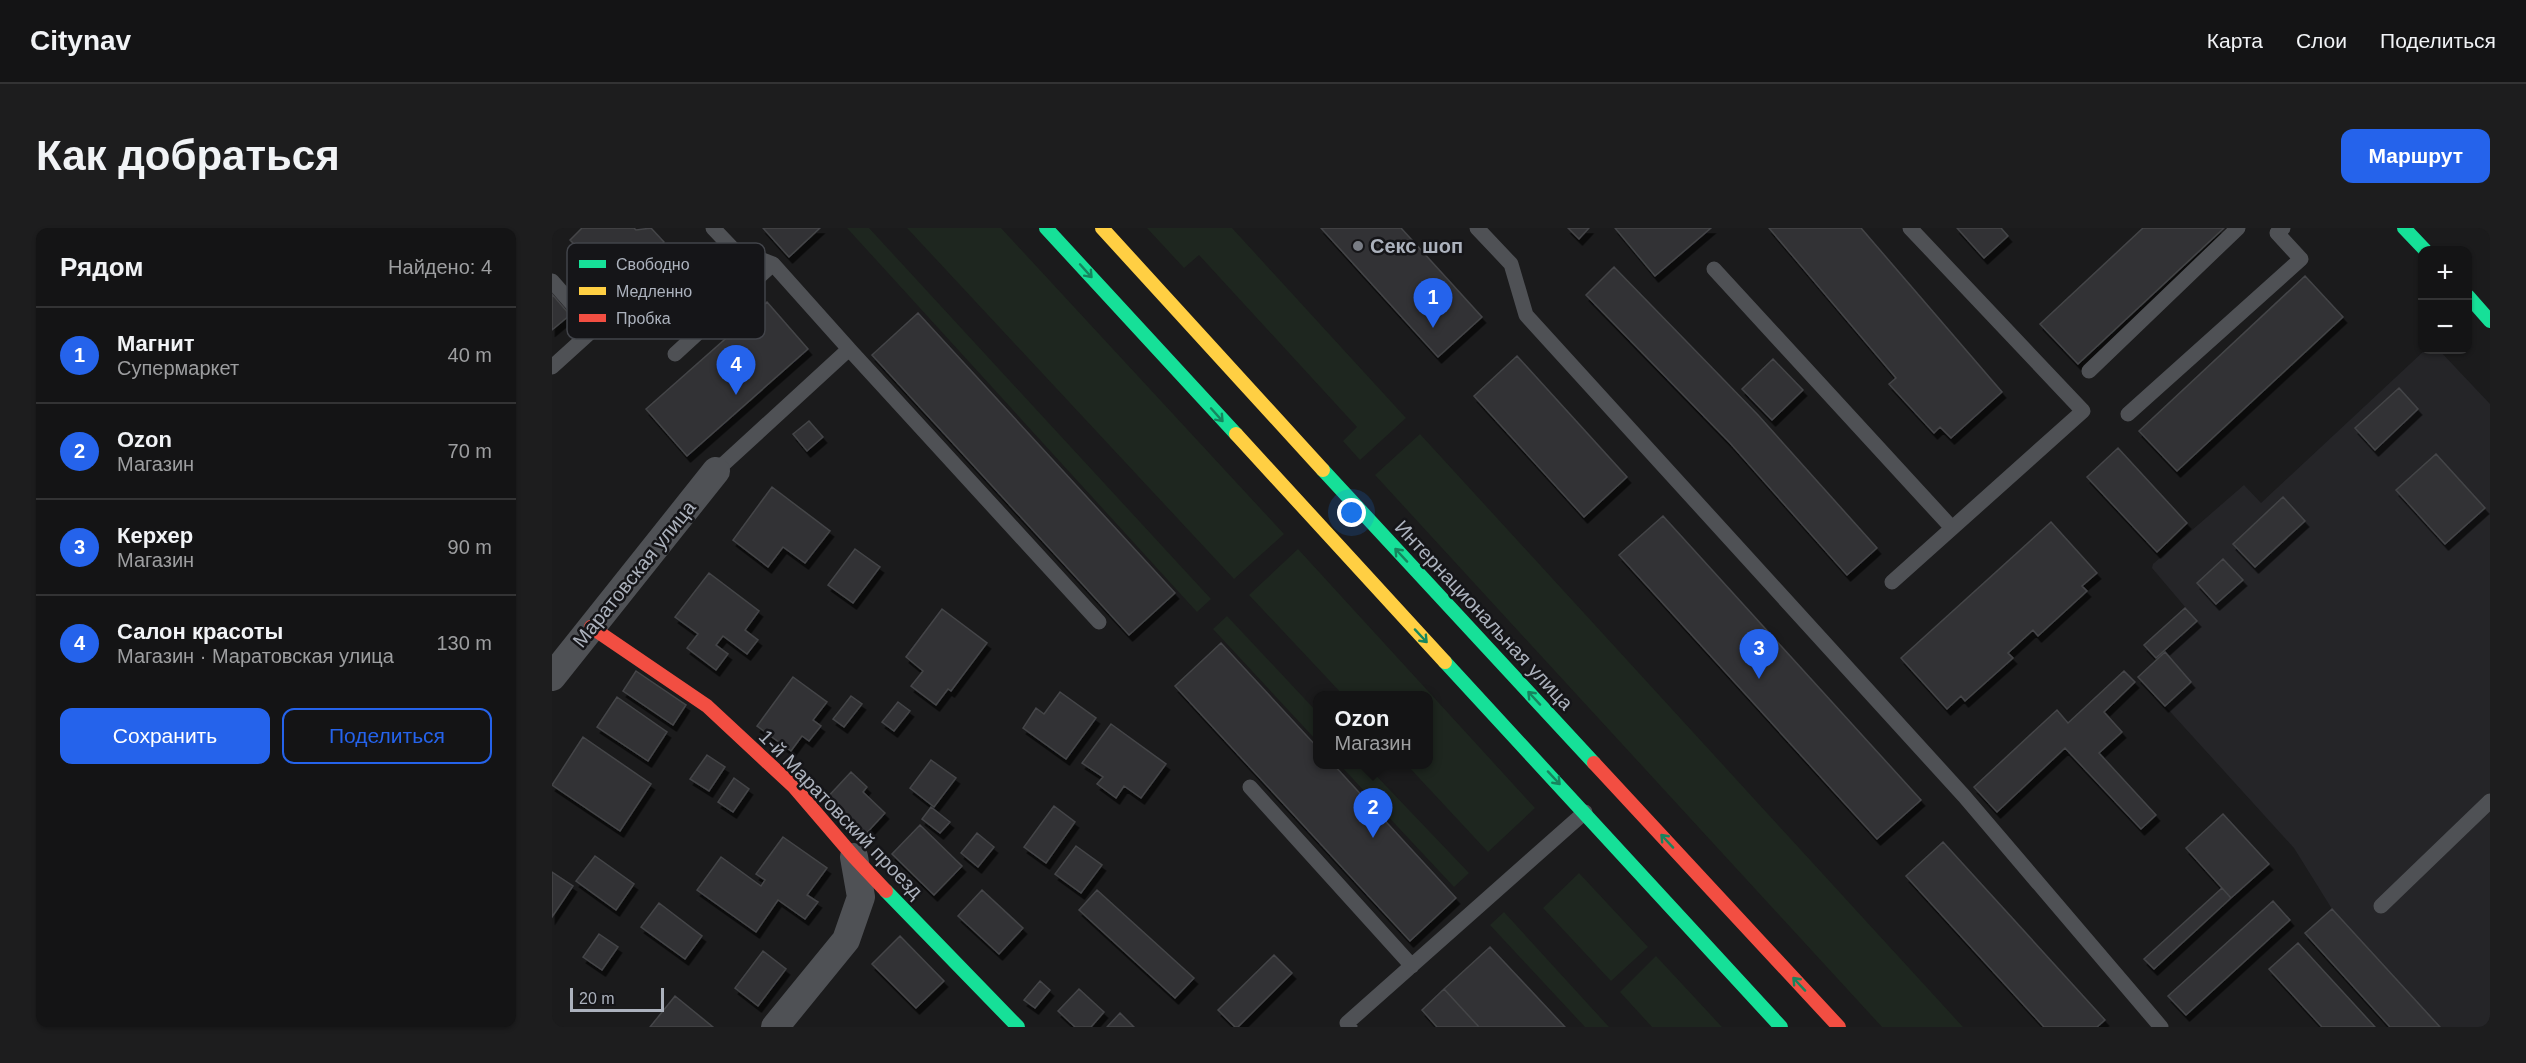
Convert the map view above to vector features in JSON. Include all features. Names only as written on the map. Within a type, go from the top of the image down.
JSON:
[{"type":"main road","points":[[1046,228],[1781,1027]]},
{"type":"main road","name":"Интернациональная улица","points":[[1102,228],[1334,483],[1839,1027]]},
{"type":"main road","points":[[2404,228],[2421,246]]},
{"type":"main road","points":[[2472,300],[2490,321]]},
{"type":"main road","name":"1-й Маратовский проезд","points":[[591,627],[707,706],[794,787],[854,857],[1018,1027]]},
{"type":"street","name":"Маратовская улица","points":[[552,677],[716,471]]},
{"type":"street","points":[[775,1027],[846,940],[861,897],[854,857]]},
{"type":"lane","points":[[713,228],[727,243]]},
{"type":"lane","points":[[1477,228],[1511,264],[1527,315],[1964,796],[2161,1027]]},
{"type":"lane","points":[[1892,582],[2083,411],[1910,228]]},
{"type":"lane","points":[[2089,371],[2238,228]]},
{"type":"lane","points":[[2128,414],[2301,259],[2278,230]]},
{"type":"lane","points":[[765,261],[773,264],[1099,622]]},
{"type":"lane","points":[[765,271],[773,264]]},
{"type":"lane","points":[[1714,268],[1952,528]]},
{"type":"lane","points":[[552,281],[567,298]]},
{"type":"lane","points":[[552,367],[583,339]]},
{"type":"lane","points":[[675,354],[691,339]]},
{"type":"lane","points":[[716,471],[849,349]]},
{"type":"lane","points":[[1250,787],[1412,966]]},
{"type":"lane","points":[[2381,906],[2490,801]]},
{"type":"lane","points":[[1350,1027],[1347,1023],[1585,812]]},
{"type":"shaded area","points":[[847,228],[869,228],[1211,599],[1197,612]]},
{"type":"shaded area","points":[[907,228],[1001,228],[1284,534],[1234,579]]},
{"type":"shaded area","points":[[1147,228],[1232,228],[1406,418],[1360,460],[1343,441],[1357,427],[1199,255],[1184,268]]},
{"type":"shaded area","points":[[2421,354],[2443,354],[2490,404],[2490,1027],[2440,1027],[2332,909],[2294,848],[2165,706],[2191,682],[2165,652],[2197,621],[2152,568],[2153,564],[2244,485],[2261,503]]},
{"type":"shaded area","points":[[1420,434],[1963,1027],[1882,1027],[1375,475]]},
{"type":"shaded area","points":[[1298,549],[1428,691],[1339,691],[1249,595]]},
{"type":"shaded area","points":[[1227,616],[1313,708],[1313,737],[1213,629]]},
{"type":"shaded area","points":[[1433,697],[1535,808],[1488,852],[1411,769],[1433,769]]},
{"type":"shaded area","points":[[1344,769],[1370,769],[1469,873],[1454,887]]},
{"type":"shaded area","points":[[1579,873],[1648,947],[1611,981],[1543,908]]},
{"type":"shaded area","points":[[1504,912],[1609,1027],[1585,1027],[1490,925]]},
{"type":"shaded area","points":[[1656,956],[1722,1027],[1652,1027],[1620,992]]},
{"type":"building","points":[[582,228],[634,228],[636,230],[651,228],[664,242],[573,243],[570,240]]},
{"type":"building","points":[[763,228],[820,228],[789,257]]},
{"type":"building","points":[[1321,228],[1401,228],[1482,317],[1438,357]]},
{"type":"building","points":[[1568,228],[1589,228],[1579,239]]},
{"type":"building","points":[[1615,228],[1711,228],[1655,276]]},
{"type":"building","points":[[1769,228],[1861,228],[2002,392],[1951,438],[1940,427],[1934,433],[1889,384],[1896,378]]},
{"type":"building","points":[[1957,228],[2001,228],[2008,236],[1984,258]]},
{"type":"building","points":[[2143,228],[2224,228],[2078,364],[2040,324]]},
{"type":"building","points":[[1614,267],[1758,415],[1877,548],[1847,575],[1730,443],[1586,295]]},
{"type":"building","points":[[2305,276],[2343,317],[2177,471],[2139,431]]},
{"type":"building","points":[[552,294],[567,312],[567,318],[552,330]]},
{"type":"building","points":[[767,302],[808,349],[687,456],[646,409],[725,339],[765,339],[765,304]]},
{"type":"building","points":[[918,313],[1175,593],[1129,635],[872,355]]},
{"type":"building","points":[[1517,356],[1627,477],[1584,517],[1474,396]]},
{"type":"building","points":[[1773,359],[1803,390],[1772,420],[1742,389]]},
{"type":"building","points":[[2399,388],[2418,409],[2375,450],[2355,428]]},
{"type":"building","points":[[809,421],[823,437],[807,451],[793,434]]},
{"type":"building","points":[[2118,448],[2187,523],[2157,552],[2087,477]]},
{"type":"building","points":[[2436,454],[2485,508],[2445,544],[2396,490]]},
{"type":"building","points":[[772,487],[830,531],[805,563],[783,547],[768,567],[733,540]]},
{"type":"building","points":[[2283,497],[2305,521],[2255,567],[2233,544]]},
{"type":"building","points":[[1663,516],[1921,800],[1877,839],[1619,555]]},
{"type":"building","points":[[2051,522],[2097,573],[2082,586],[2087,591],[2038,636],[2033,630],[2008,653],[2013,658],[1965,701],[1961,696],[1947,709],[1901,658]]},
{"type":"building","points":[[855,549],[880,567],[853,603],[828,585]]},
{"type":"building","points":[[2223,559],[2243,580],[2216,604],[2197,583]]},
{"type":"building","points":[[709,573],[759,611],[745,630],[758,640],[747,654],[723,636],[716,645],[728,654],[716,670],[687,648],[698,634],[675,617]]},
{"type":"building","points":[[2185,608],[2197,621],[2156,658],[2144,645]]},
{"type":"building","points":[[942,609],[987,643],[951,691],[948,689],[936,705],[911,686],[923,671],[906,657]]},
{"type":"building","points":[[1221,643],[1313,743],[1313,769],[1338,769],[1456,898],[1410,941],[1175,686]]},
{"type":"building","points":[[2165,652],[2191,682],[2165,706],[2138,677]]},
{"type":"building","points":[[636,671],[686,705],[673,725],[623,691]]},
{"type":"building","points":[[2124,671],[2135,682],[2104,712],[2122,732],[2099,753],[2156,815],[2141,829],[2065,748],[1997,812],[1974,787],[2057,710],[2068,723]]},
{"type":"building","points":[[793,677],[827,702],[813,720],[821,726],[809,741],[802,736],[791,751],[757,726]]},
{"type":"building","points":[[1060,692],[1096,718],[1066,759],[1023,728],[1036,708],[1044,714]]},
{"type":"building","points":[[851,696],[862,704],[844,727],[833,719]]},
{"type":"building","points":[[617,697],[667,732],[648,761],[597,727]]},
{"type":"building","points":[[898,702],[910,711],[894,731],[882,722]]},
{"type":"building","points":[[1111,724],[1166,764],[1141,798],[1124,786],[1116,798],[1097,784],[1103,777],[1082,763]]},
{"type":"building","points":[[583,737],[651,784],[620,831],[552,785]]},
{"type":"building","points":[[707,755],[725,767],[709,791],[690,779]]},
{"type":"building","points":[[931,760],[956,778],[934,807],[910,788]]},
{"type":"building","points":[[851,772],[867,787],[863,792],[885,813],[863,837],[824,801]]},
{"type":"building","points":[[734,778],[749,789],[733,812],[718,802]]},
{"type":"building","points":[[1054,806],[1075,822],[1046,863],[1024,847]]},
{"type":"building","points":[[931,807],[950,822],[940,833],[922,819]]},
{"type":"building","points":[[2223,814],[2269,864],[2231,898],[2186,848]]},
{"type":"building","points":[[920,825],[962,866],[934,895],[892,854]]},
{"type":"building","points":[[977,833],[994,847],[978,867],[961,853]]},
{"type":"building","points":[[783,837],[827,868],[807,895],[818,902],[805,919],[778,900],[756,932],[697,890],[721,857],[761,886],[765,880],[756,874]]},
{"type":"building","points":[[1943,842],[2105,1020],[2097,1027],[2044,1027],[1906,876]]},
{"type":"building","points":[[1076,846],[1102,865],[1081,893],[1055,874]]},
{"type":"building","points":[[595,856],[634,884],[616,910],[576,881]]},
{"type":"building","points":[[552,872],[573,886],[552,917]]},
{"type":"building","points":[[2222,888],[2231,898],[2154,969],[2144,959]]},
{"type":"building","points":[[982,890],[1023,928],[999,954],[958,916]]},
{"type":"building","points":[[1097,890],[1194,978],[1175,998],[1079,910]]},
{"type":"building","points":[[2273,901],[2290,920],[2186,1015],[2168,996]]},
{"type":"building","points":[[659,903],[702,936],[685,959],[641,927]]},
{"type":"building","points":[[2332,909],[2440,1027],[2390,1027],[2305,933]]},
{"type":"building","points":[[599,934],[618,947],[602,970],[583,957]]},
{"type":"building","points":[[900,936],[944,981],[916,1008],[872,964]]},
{"type":"building","points":[[2298,943],[2375,1027],[2322,1027],[2269,969]]},
{"type":"building","points":[[1490,947],[1565,1027],[1479,1027],[1444,989]]},
{"type":"building","points":[[763,951],[786,969],[758,1006],[735,988]]},
{"type":"building","points":[[1274,955],[1292,973],[1238,1027],[1235,1027],[1218,1010]]},
{"type":"building","points":[[1040,981],[1050,990],[1035,1008],[1024,1000]]},
{"type":"building","points":[[1079,989],[1104,1012],[1091,1027],[1075,1027],[1058,1011]]},
{"type":"building","points":[[1444,989],[1479,1027],[1437,1027],[1422,1010]]},
{"type":"building","points":[[675,996],[713,1027],[650,1027]]},
{"type":"building","points":[[1120,1013],[1134,1027],[1107,1027]]},
{"type":"traffic: fast","points":[[1046,228],[1236,434]]},
{"type":"traffic: fast","points":[[2404,228],[2421,246]]},
{"type":"traffic: fast","points":[[2472,300],[2490,321]]},
{"type":"traffic: fast","points":[[1323,470],[1594,763]]},
{"type":"traffic: fast","points":[[1445,662],[1781,1027]]},
{"type":"traffic: fast","points":[[886,891],[1018,1027]]},
{"type":"traffic: slow","points":[[1102,228],[1323,470]]},
{"type":"traffic: slow","points":[[1236,434],[1445,662]]},
{"type":"traffic: jam","points":[[591,627],[707,706],[794,787],[886,891]]},
{"type":"traffic: jam","points":[[1594,763],[1839,1027]]},
{"type":"place","name":"Секс шоп","points":[[1358,246]]},
{"type":"place","name":"Магнит","points":[[1433,328]]},
{"type":"place","name":"Салон красоты","points":[[736,395]]},
{"type":"place","name":"Керхер","points":[[1759,679]]},
{"type":"place","name":"Ozon","points":[[1373,838]]}]
